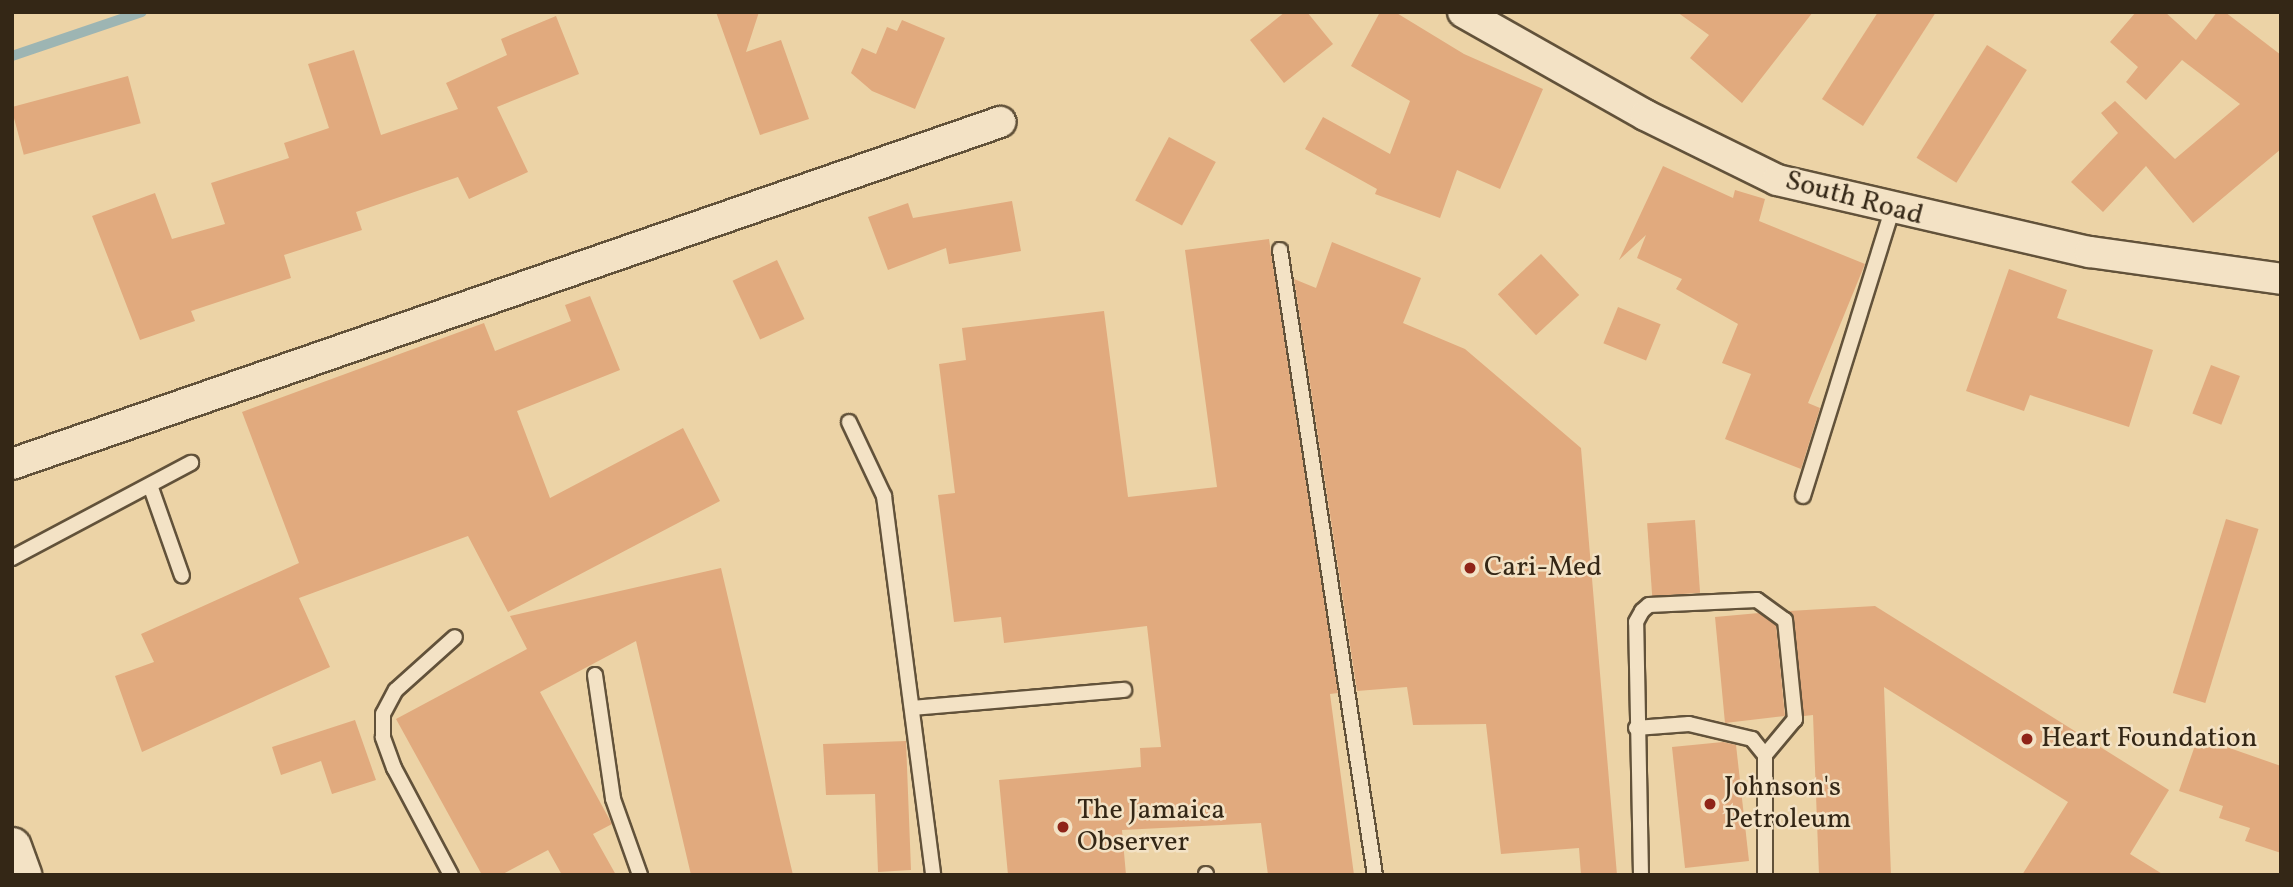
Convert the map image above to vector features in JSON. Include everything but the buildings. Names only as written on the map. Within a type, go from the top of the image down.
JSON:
[{"type":"street","name":"South Road","points":[[1463,12],[1645,115],[1777,180],[1892,211],[2090,252],[2281,279]]},
{"type":"street","points":[[12,464],[1000,122]]},
{"type":"lane","points":[[1802,496],[1892,211]]},
{"type":"lane","points":[[1280,250],[1375,875]]},
{"type":"lane","points":[[849,422],[884,496],[933,875]]},
{"type":"lane","points":[[12,558],[191,463]]},
{"type":"lane","points":[[150,485],[182,576]]},
{"type":"lane","points":[[1641,875],[1636,622],[1642,611],[1649,606],[1757,600],[1785,620],[1798,699],[1794,719],[1765,755],[1765,875]]},
{"type":"lane","points":[[451,875],[394,768],[383,714],[396,690],[455,637]]},
{"type":"lane","points":[[595,675],[613,799],[640,875]]},
{"type":"lane","points":[[913,708],[1124,690]]},
{"type":"lane","points":[[1636,728],[1721,727],[1752,739],[1765,755]]},
{"type":"waterway","points":[[12,56],[142,12]]},
{"type":"place","name":"Cari-Med","points":[[1470,568]]},
{"type":"place","name":"Heart Foundation","points":[[2027,739]]},
{"type":"place","name":"Johnson's Petroleum","points":[[1710,804]]},
{"type":"place","name":"The Jamaica Observer","points":[[1063,827]]}]
